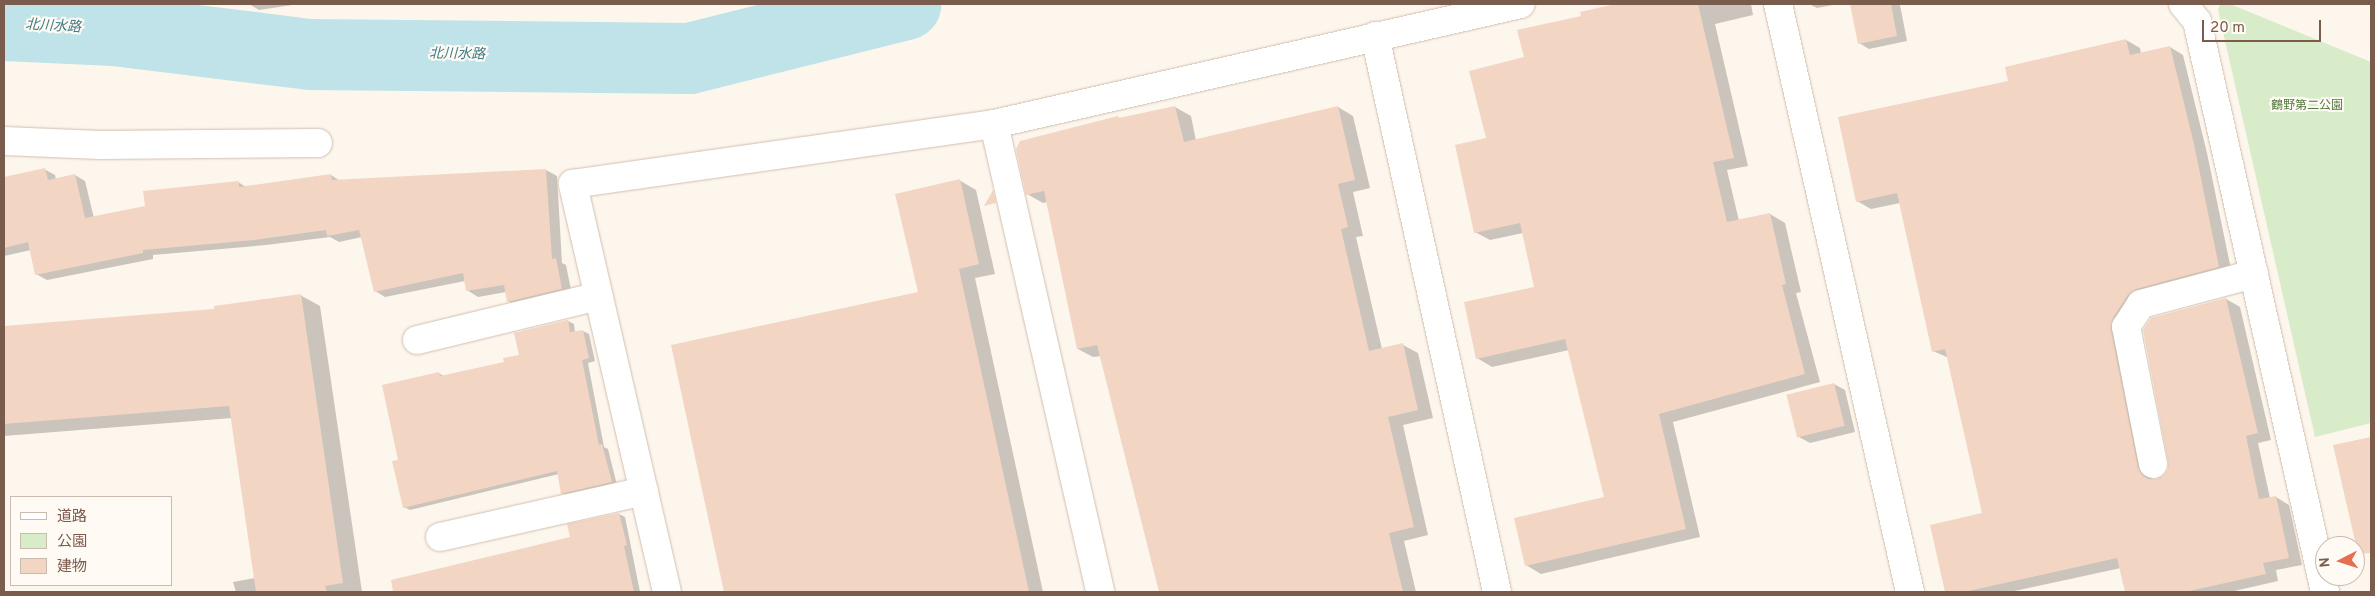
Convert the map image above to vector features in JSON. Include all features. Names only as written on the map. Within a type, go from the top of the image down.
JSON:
[{"type":"street","points":[[667,592],[573,184],[994,124],[1521,4]]},
{"type":"street","points":[[1778,4],[1910,592]]},
{"type":"street","points":[[2183,4],[2197,21],[2325,592]]},
{"type":"street","points":[[1375,36],[1497,592]]},
{"type":"street","points":[[994,124],[1100,592]]},
{"type":"street","points":[[4,141],[100,145],[318,143]]},
{"type":"street","points":[[2153,464],[2126,327],[2141,304],[2254,274]]},
{"type":"street","points":[[417,340],[599,296]]},
{"type":"street","points":[[440,537],[644,491]]},
{"type":"green space","name":"鶴野第二公園","points":[[2220,4],[2230,4],[2371,62],[2371,423],[2315,437],[2218,10]]},
{"type":"building","points":[[1615,4],[1698,4],[1734,158],[1713,162],[1727,222],[1770,213],[1786,284],[1782,285],[1805,374],[1659,414],[1686,529],[1525,566],[1514,518],[1604,497],[1565,339],[1476,359],[1464,302],[1534,287],[1520,223],[1474,233],[1455,145],[1486,138],[1469,71],[1524,57],[1517,30],[1581,16],[1580,12]]},
{"type":"building","points":[[1850,4],[1891,4],[1897,36],[1858,44]]},
{"type":"building","points":[[2126,39],[2130,55],[2170,46],[2194,144],[2219,267],[2136,289],[2128,295],[2113,318],[2111,330],[2138,467],[2142,475],[2148,479],[2156,479],[2164,475],[2168,469],[2143,330],[2151,318],[2226,298],[2258,433],[2246,436],[2259,499],[2276,496],[2289,558],[2263,563],[2266,574],[2185,592],[2125,592],[2117,558],[1964,592],[1945,592],[1930,525],[1982,513],[1945,349],[1932,352],[1897,193],[1856,202],[1838,117],[2008,81],[2005,67]]},
{"type":"building","points":[[1175,106],[1184,142],[1338,106],[1355,180],[1338,184],[1348,227],[1341,229],[1369,351],[1403,343],[1418,410],[1388,417],[1414,527],[1389,533],[1403,592],[1159,592],[1097,345],[1077,349],[1044,191],[1026,195],[1016,149],[1020,141],[1118,116],[1119,118]]},
{"type":"building","points":[[45,168],[48,180],[75,174],[85,218],[145,206],[143,191],[239,181],[239,187],[331,174],[332,180],[546,169],[552,259],[556,258],[562,289],[507,302],[504,285],[466,291],[463,273],[374,292],[359,230],[327,236],[326,230],[254,240],[143,250],[143,253],[35,275],[28,242],[4,248],[4,177]]},
{"type":"building","points":[[960,179],[979,264],[959,269],[1029,592],[724,592],[671,345],[918,292],[895,194]]},
{"type":"building","points":[[993,190],[996,203],[984,206]]},
{"type":"building","points":[[301,294],[343,583],[325,586],[327,592],[256,592],[229,406],[4,424],[4,326],[214,309],[214,306]]},
{"type":"building","points":[[568,320],[570,332],[583,330],[589,358],[582,360],[599,445],[602,444],[612,482],[561,494],[557,471],[403,508],[392,461],[398,460],[382,385],[439,372],[440,376],[504,362],[503,358],[519,355],[514,333]]},
{"type":"building","points":[[1834,383],[1845,426],[1797,438],[1786,395]]},
{"type":"building","points":[[2371,437],[2371,553],[2365,553],[2365,536],[2354,536],[2333,445]]},
{"type":"building","points":[[619,513],[627,545],[624,546],[634,592],[393,592],[391,580],[570,537],[567,524]]},
{"type":"waterway","name":"北川水路","points":[[4,25],[114,30],[309,54],[689,58],[905,4]]}]
